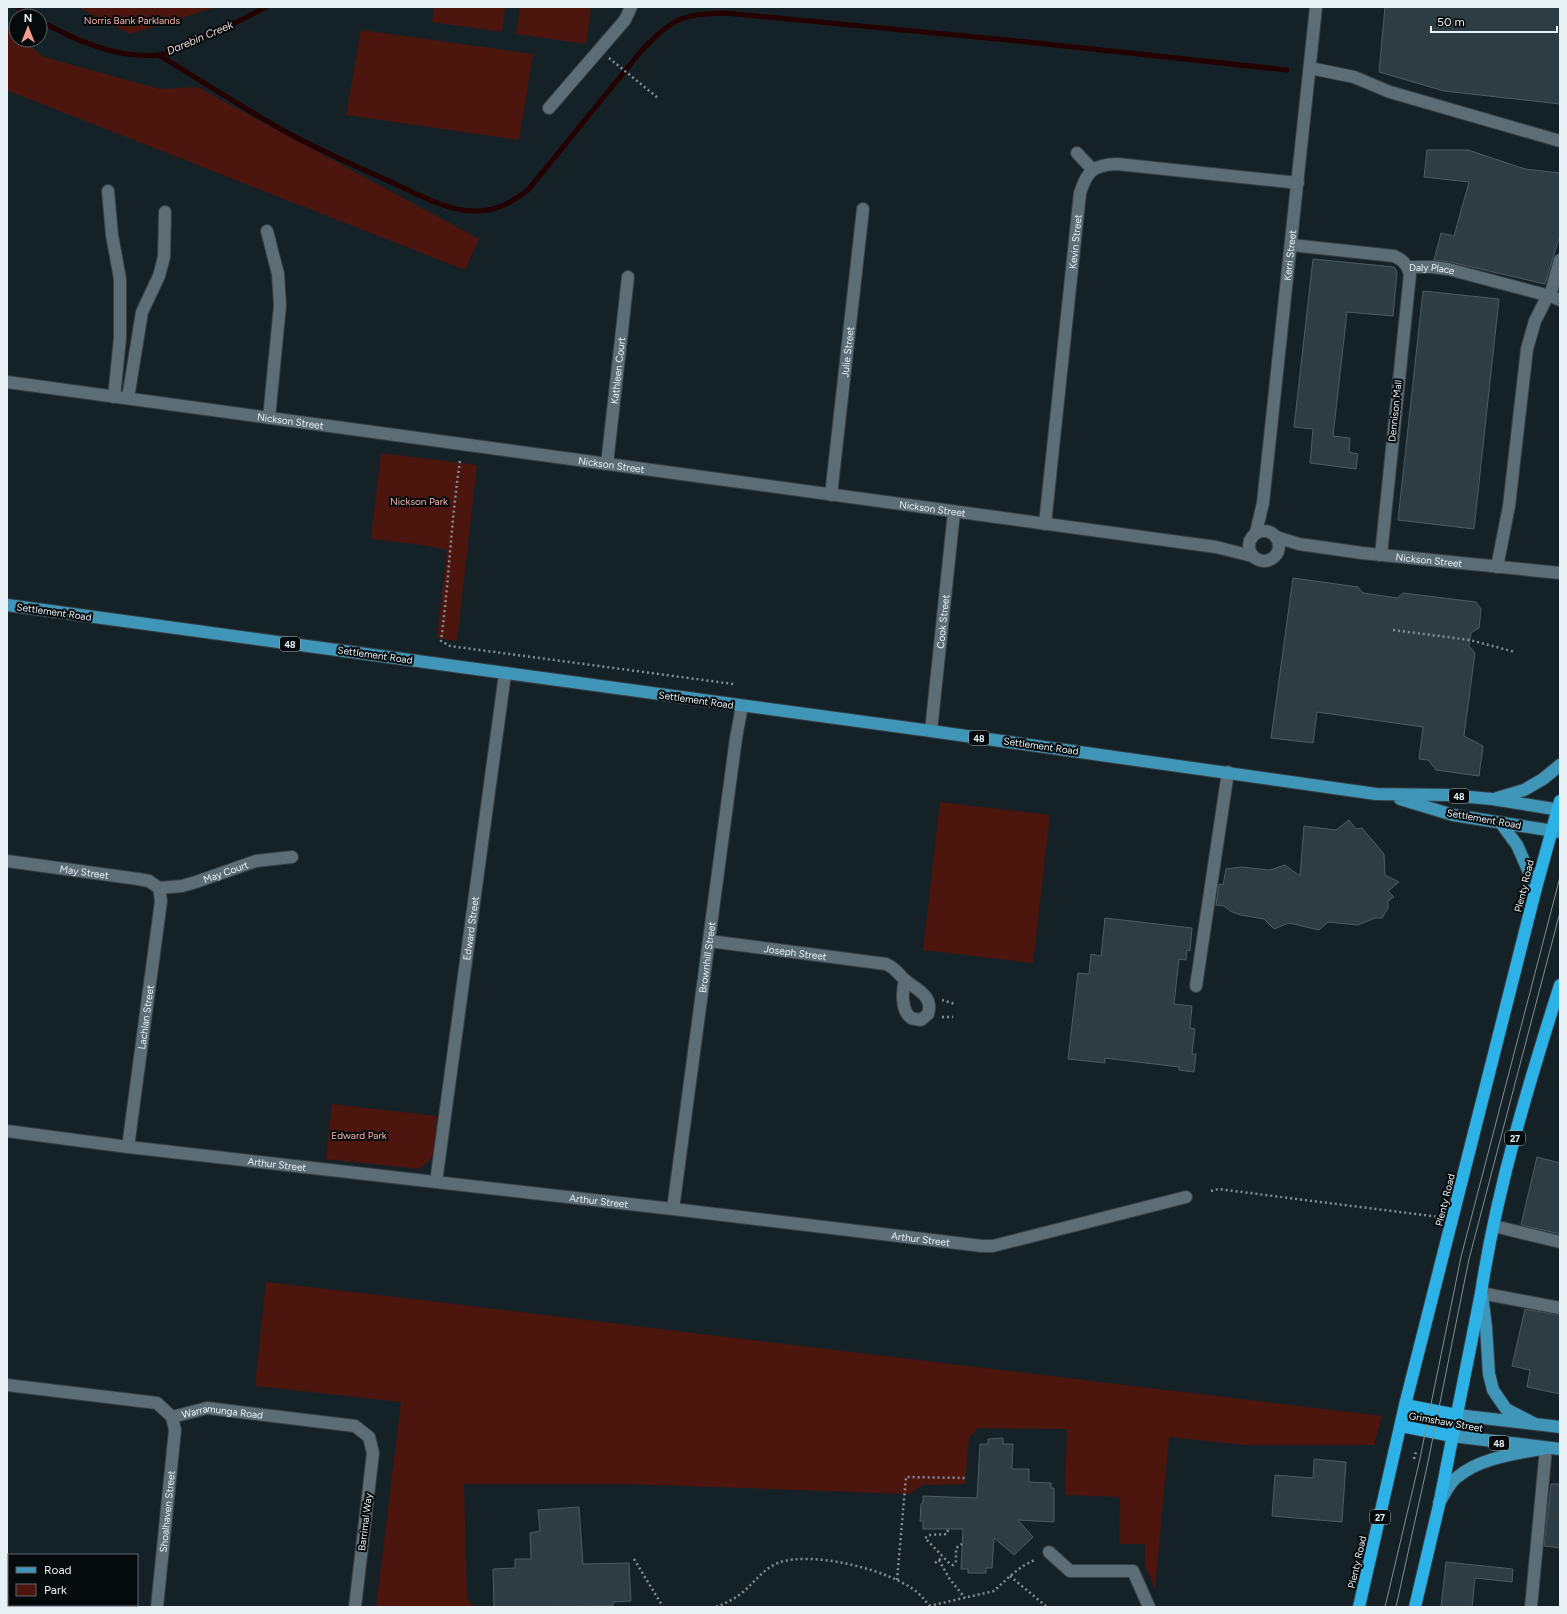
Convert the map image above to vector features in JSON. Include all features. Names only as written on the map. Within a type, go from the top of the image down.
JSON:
[{"type":"highway","name":"Plenty Road","points":[[1359,1607],[1405,1404],[1453,1220],[1536,888],[1556,831],[1559,807]]},
{"type":"highway","name":"27","points":[[1415,1607],[1439,1505],[1481,1294],[1485,1266],[1505,1177],[1532,1073],[1560,985]]},
{"type":"highway","name":"Grimshaw Street","points":[[1405,1404],[1457,1415]]},
{"type":"highway","name":"Grimshaw Street","points":[[1401,1426],[1452,1436]]},
{"type":"main road","name":"Settlement Road","points":[[7,605],[1228,772],[1385,795],[1453,815],[1556,831]]},
{"type":"main road","points":[[1492,799],[1524,790],[1543,779],[1560,766]]},
{"type":"main road","name":"Settlement Road","points":[[1385,795],[1447,795],[1559,807]]},
{"type":"main road","points":[[1500,822],[1517,845],[1536,888]]},
{"type":"main road","points":[[1481,1294],[1486,1327],[1489,1374],[1493,1390],[1506,1409],[1535,1424]]},
{"type":"main road","name":"Grimshaw Street","points":[[1457,1415],[1560,1426]]},
{"type":"main road","name":"Grimshaw Street","points":[[1452,1436],[1560,1449]]},
{"type":"main road","points":[[1439,1505],[1455,1479],[1470,1468],[1495,1458],[1546,1448]]},
{"type":"street","points":[[548,108],[625,20],[631,7]]},
{"type":"street","name":"Kerri Street","points":[[1267,534],[1263,503],[1316,7]]},
{"type":"street","points":[[1310,68],[1354,77],[1390,92],[1560,141]]},
{"type":"street","points":[[1077,153],[1092,169],[1106,164],[1116,164],[1298,183]]},
{"type":"street","name":"Kevin Street","points":[[1045,524],[1080,193],[1084,179],[1092,169]]},
{"type":"street","points":[[108,191],[112,235],[120,279],[120,338],[114,396]]},
{"type":"street","name":"Julie Street","points":[[831,495],[863,209]]},
{"type":"street","points":[[128,398],[142,312],[159,276],[164,257],[165,212]]},
{"type":"street","points":[[267,231],[278,274],[280,305],[269,418]]},
{"type":"street","name":"Daly Place","points":[[1291,245],[1394,256],[1401,259],[1408,267],[1448,269],[1557,295]]},
{"type":"street","points":[[1497,567],[1509,506],[1527,349],[1535,321],[1546,300],[1557,295],[1560,260]]},
{"type":"street","name":"Dennison Mall","points":[[1381,555],[1410,274],[1408,267]]},
{"type":"street","name":"Kathleen Court","points":[[607,464],[628,276]]},
{"type":"street","name":"Nickson Street","points":[[7,382],[1216,547],[1252,556]]},
{"type":"street","name":"Cook Street","points":[[931,731],[954,512]]},
{"type":"street","points":[[1267,534],[1279,549],[1274,558],[1266,562],[1258,560],[1252,556],[1249,552],[1248,543],[1250,539],[1267,534]]},
{"type":"street","name":"Nickson Street","points":[[1267,534],[1299,544],[1381,555],[1560,573]]},
{"type":"street","name":"Nickson Street","points":[[1216,547],[1248,543]]},
{"type":"street","name":"Nickson Street","points":[[1279,549],[1299,544]]},
{"type":"street","name":"Edward Street","points":[[436,1182],[505,674]]},
{"type":"street","name":"Brownhill Street","points":[[673,1209],[736,738],[742,706]]},
{"type":"street","points":[[1196,986],[1228,772]]},
{"type":"street","name":"May Court","points":[[159,888],[182,886],[256,861],[292,857]]},
{"type":"street","name":"May Street","points":[[7,861],[138,879],[149,881],[159,888]]},
{"type":"street","name":"Lachlan Street","points":[[128,1148],[161,901],[159,888]]},
{"type":"street","name":"Joseph Street","points":[[709,940],[882,964],[891,966],[899,972],[905,980]]},
{"type":"street","name":"Arthur Street","points":[[7,1131],[128,1148],[673,1209],[982,1246],[993,1246],[1186,1197]]},
{"type":"street","points":[[1494,1226],[1560,1242]]},
{"type":"street","points":[[1481,1294],[1560,1308]]},
{"type":"street","name":"Warramunga Road","points":[[7,1385],[157,1403],[172,1416],[207,1408],[354,1426],[369,1437]]},
{"type":"street","name":"Shoalhaven Street","points":[[157,1607],[175,1430],[172,1416]]},
{"type":"street","name":"Barrimal Way","points":[[355,1607],[373,1453],[369,1437]]},
{"type":"street","points":[[1531,1607],[1546,1448]]},
{"type":"street","points":[[1049,1552],[1070,1571],[1133,1571],[1149,1607]]},
{"type":"path","points":[[618,65],[658,98]]},
{"type":"path","points":[[460,461],[453,504],[451,548],[441,641],[450,646],[732,684]]},
{"type":"path","points":[[1393,630],[1470,640],[1515,652]]},
{"type":"path","points":[[1211,1191],[1218,1189],[1440,1217],[1453,1220]]},
{"type":"path","points":[[1414,1459],[1416,1451]]},
{"type":"path","points":[[897,1580],[906,1477],[965,1478]]},
{"type":"path","points":[[948,1530],[946,1534],[928,1535],[925,1538],[950,1564],[953,1565],[955,1564],[956,1548],[962,1544]]},
{"type":"path","points":[[716,1607],[727,1603],[743,1592],[760,1574],[778,1563],[801,1558],[820,1559],[852,1565],[897,1580],[917,1592],[930,1606],[994,1591],[1023,1566],[1049,1552]]},
{"type":"path","points":[[935,1563],[943,1557]]},
{"type":"path","points":[[634,1559],[663,1607]]},
{"type":"path","points":[[939,1560],[948,1578],[965,1598]]},
{"type":"path","points":[[1010,1576],[1047,1607]]},
{"type":"green space","name":"Norris Bank Parklands","points":[[78,7],[217,7],[130,34]]},
{"type":"green space","points":[[434,7],[505,7],[502,32],[432,22]]},
{"type":"green space","points":[[520,7],[591,7],[586,44],[516,34]]},
{"type":"green space","points":[[7,27],[8,48],[32,48],[43,57],[160,89],[197,87],[479,239],[465,270],[7,90]]},
{"type":"green space","points":[[361,30],[533,54],[519,140],[346,115]]},
{"type":"green space","name":"Nickson Park","points":[[381,453],[477,465],[457,641],[437,638],[447,550],[422,545],[371,539]]},
{"type":"green space","points":[[940,802],[1050,815],[1033,963],[923,950]]},
{"type":"green space","name":"Edward Park","points":[[332,1104],[437,1116],[433,1154],[428,1162],[418,1169],[326,1159]]},
{"type":"green space","points":[[266,1282],[1382,1416],[1374,1445],[1243,1445],[1169,1437],[1155,1590],[1145,1565],[1145,1544],[1119,1544],[1120,1497],[1065,1495],[1067,1429],[978,1428],[969,1438],[965,1484],[923,1485],[909,1494],[627,1484],[464,1484],[467,1600],[475,1607],[376,1607],[401,1402],[255,1386]]},
{"type":"building","points":[[1385,7],[1560,7],[1560,104],[1444,91],[1379,72]]},
{"type":"building","points":[[1427,150],[1468,150],[1525,169],[1560,173],[1560,235],[1545,284],[1450,262],[1434,260],[1441,233],[1454,236],[1469,182],[1424,177]]},
{"type":"building","points":[[1313,259],[1394,267],[1397,272],[1393,316],[1347,312],[1333,436],[1350,438],[1349,452],[1358,454],[1356,469],[1310,463],[1313,429],[1294,427]]},
{"type":"building","points":[[1423,291],[1499,299],[1474,529],[1398,520]]},
{"type":"building","points":[[1293,578],[1358,587],[1363,593],[1397,598],[1403,593],[1476,602],[1481,609],[1479,628],[1471,633],[1469,646],[1475,653],[1464,736],[1483,746],[1479,776],[1436,770],[1428,760],[1419,759],[1423,727],[1317,712],[1313,743],[1271,738]]},
{"type":"building","points":[[1349,820],[1356,829],[1362,828],[1384,854],[1385,875],[1399,882],[1388,891],[1394,897],[1388,901],[1388,908],[1382,918],[1375,918],[1358,925],[1328,922],[1319,930],[1289,923],[1274,929],[1264,919],[1240,915],[1230,911],[1224,906],[1216,905],[1219,884],[1223,885],[1226,869],[1241,867],[1270,870],[1285,865],[1300,876],[1304,826],[1336,830]]},
{"type":"building","points":[[1105,918],[1192,928],[1190,951],[1187,950],[1186,960],[1179,959],[1174,1004],[1192,1006],[1190,1028],[1195,1029],[1192,1054],[1196,1054],[1194,1072],[1179,1070],[1179,1067],[1105,1058],[1105,1063],[1068,1059],[1078,973],[1089,974],[1091,954],[1101,956]]},
{"type":"building","points":[[1537,1157],[1560,1163],[1560,1234],[1521,1225]]},
{"type":"building","points":[[1525,1309],[1560,1315],[1560,1394],[1527,1387],[1530,1370],[1512,1366]]},
{"type":"building","points":[[1003,1438],[1003,1444],[1013,1444],[1012,1469],[1029,1469],[1029,1482],[1051,1483],[1051,1488],[1054,1488],[1054,1522],[1018,1520],[1033,1537],[1014,1555],[994,1538],[992,1568],[986,1568],[986,1573],[968,1573],[968,1569],[961,1569],[963,1529],[923,1529],[923,1521],[920,1521],[923,1496],[977,1498],[980,1444],[988,1444],[988,1439]]},
{"type":"building","points":[[1314,1459],[1346,1462],[1342,1522],[1272,1516],[1275,1475],[1313,1478]]},
{"type":"building","points":[[1551,1484],[1560,1484],[1560,1548],[1544,1546]]},
{"type":"building","points":[[579,1507],[583,1564],[629,1563],[631,1601],[613,1602],[613,1606],[494,1607],[493,1569],[515,1568],[515,1559],[531,1559],[530,1533],[540,1531],[538,1510]]},
{"type":"building","points":[[1446,1562],[1513,1569],[1512,1582],[1475,1578],[1472,1607],[1441,1607]]},
{"type":"waterway","name":"Darebin Creek","points":[[48,25],[67,35],[97,47],[127,54],[158,55],[167,53],[203,38],[266,7]]},
{"type":"waterway","points":[[159,55],[254,114],[312,146],[433,202],[466,211],[484,211],[497,208],[528,190],[642,50],[670,25],[678,20],[697,15],[725,13],[1018,41],[1287,70]]},
{"type":"tram line","points":[[1385,1607],[1419,1463],[1461,1257],[1560,877]]},
{"type":"tram line","points":[[1396,1607],[1428,1462],[1469,1259],[1560,912]]}]
